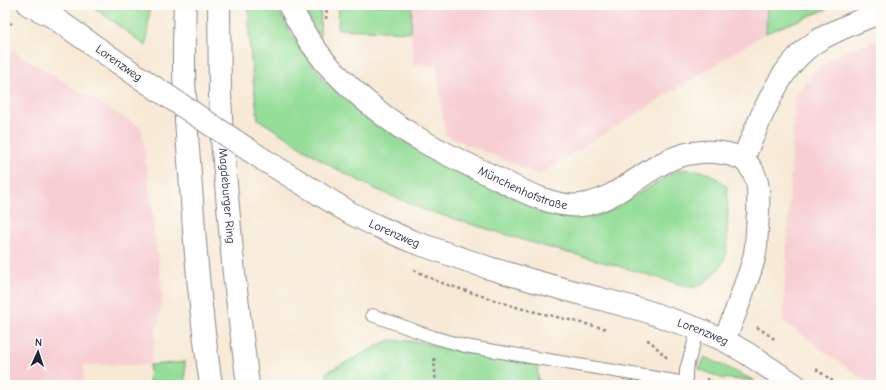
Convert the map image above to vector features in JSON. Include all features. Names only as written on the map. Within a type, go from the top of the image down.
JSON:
[{"type":"main road","name":"Lorenzweg","points":[[29,5],[50,15],[136,75],[264,160],[352,214],[411,241],[489,268],[646,311],[698,329],[724,340],[788,379],[795,385]]},
{"type":"main road","points":[[185,5],[184,65],[188,144],[199,284],[211,384]]},
{"type":"main road","name":"Magdeburger Ring","points":[[219,5],[222,139],[234,274],[248,385]]},
{"type":"main road","name":"Münchenhofstraße","points":[[289,5],[308,39],[324,62],[366,102],[388,119],[413,136],[508,184],[542,199],[570,206],[590,204],[609,197],[659,166],[685,154],[709,152],[724,153],[743,159]]},
{"type":"main road","points":[[724,340],[735,316],[751,270],[756,245],[758,200],[756,178],[748,164],[743,159],[774,90],[785,70],[815,42],[831,33],[881,12]]},
{"type":"lane","points":[[372,315],[433,337],[465,346],[686,384],[686,370],[698,329]]},
{"type":"path","points":[[433,337],[436,385]]},
{"type":"shaded area","points":[[412,5],[767,5],[766,33],[567,157],[541,175],[445,135],[437,66],[413,64],[411,32]]},
{"type":"shaded area","points":[[881,38],[881,385],[871,385],[783,321],[795,95],[815,72],[830,60],[846,51]]},
{"type":"shaded area","points":[[5,47],[142,128],[163,298],[150,365],[84,365],[83,385],[5,385]]},
{"type":"green space","points":[[91,5],[150,5],[146,46]]},
{"type":"green space","points":[[249,5],[275,5],[291,33],[315,68],[334,89],[374,122],[404,141],[448,165],[543,212],[576,218],[601,214],[613,209],[668,175],[681,170],[687,169],[700,171],[718,179],[727,187],[727,246],[723,262],[713,275],[706,281],[696,287],[689,287],[543,246],[425,210],[373,188],[329,165],[258,119],[250,48]]},
{"type":"green space","points":[[302,5],[321,5],[320,37]]},
{"type":"green space","points":[[339,5],[412,5],[411,32],[338,29]]},
{"type":"green space","points":[[767,5],[837,5],[766,33]]},
{"type":"green space","points":[[389,340],[422,342],[433,346],[537,365],[539,385],[327,385],[327,372]]},
{"type":"green space","points":[[705,357],[755,381],[721,378],[699,369]]},
{"type":"green space","points":[[185,362],[185,385],[149,385],[150,365]]}]
